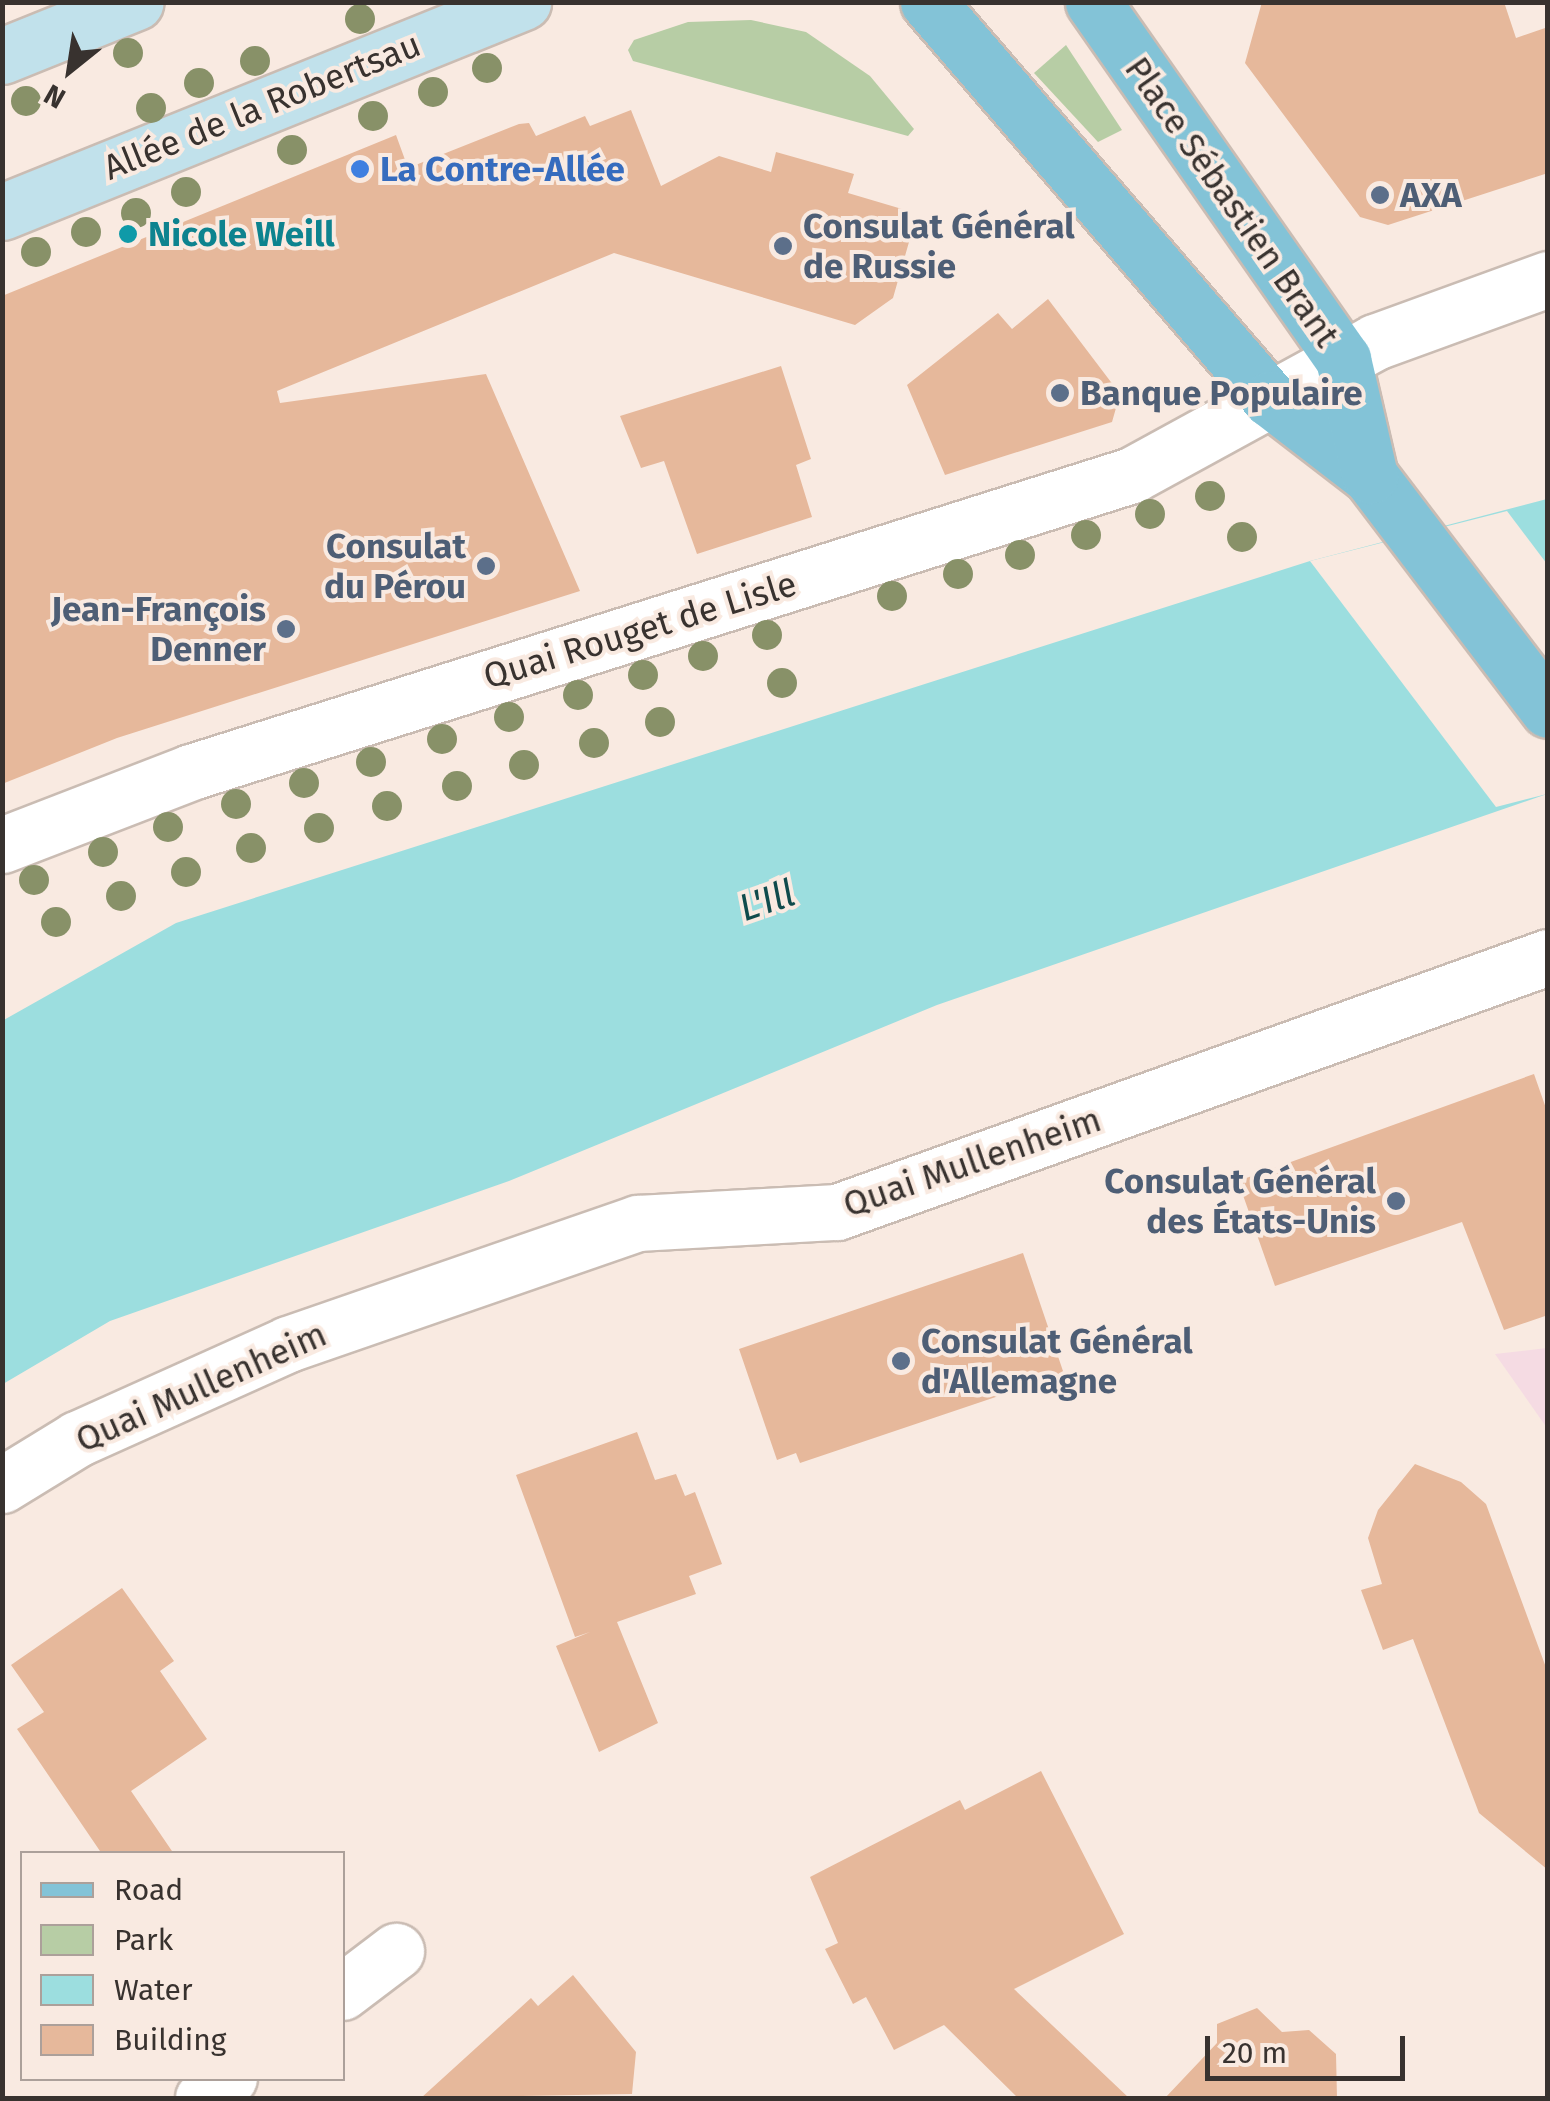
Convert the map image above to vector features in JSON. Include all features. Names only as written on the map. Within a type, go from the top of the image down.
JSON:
[{"type":"main road","points":[[2,56],[136,2]]},
{"type":"main road","name":"Allée de la Robertsau","points":[[2,212],[523,2]]},
{"type":"main road","points":[[928,2],[1270,399],[1370,476],[1548,710]]},
{"type":"main road","name":"Place Sébastien Brant","points":[[1093,2],[1344,359],[1370,476]]},
{"type":"street","name":"Quai Rouget de Lisle","points":[[2,845],[191,772],[1132,475],[1344,359],[1548,279]]},
{"type":"street","name":"Quai Mullenheim","points":[[2,1485],[77,1439],[288,1344],[638,1222],[837,1212],[1548,956]]},
{"type":"street","points":[[345,1990],[396,1951]]},
{"type":"street","points":[[203,2098],[225,2081]]},
{"type":"shaded area","points":[[1548,1348],[1547,1428],[1495,1354]]},
{"type":"green space","points":[[751,20],[806,32],[870,76],[914,129],[908,136],[633,61],[628,50],[634,40],[688,22]]},
{"type":"green space","points":[[1066,45],[1122,130],[1098,142],[1034,73]]},
{"type":"water","name":"L'Ill","points":[[1547,499],[1547,794],[937,1005],[509,1181],[110,1321],[3,1384],[2,1021],[176,923],[1310,561]]},
{"type":"pier","points":[[1507,511],[1547,564],[1547,794],[1496,807],[1310,561]]},
{"type":"building","points":[[1262,2],[1504,2],[1516,38],[1548,27],[1548,173],[1388,225],[1360,217],[1245,63]]},
{"type":"building","points":[[631,110],[661,186],[719,156],[771,172],[776,152],[854,174],[848,193],[902,209],[913,228],[893,298],[855,325],[614,253],[277,391],[280,403],[486,374],[580,591],[117,738],[2,784],[2,296],[396,135],[408,168],[519,124],[529,123],[536,136],[585,116],[590,126]]},
{"type":"building","points":[[1048,299],[1120,394],[1112,422],[945,475],[907,385],[998,313],[1012,329]]},
{"type":"building","points":[[781,366],[811,459],[796,465],[812,517],[697,554],[664,461],[641,468],[620,416]]},
{"type":"building","name":"Consulat Général des États-Unis","points":[[1534,1074],[1548,1114],[1548,1315],[1504,1330],[1462,1222],[1275,1286],[1238,1181]]},
{"type":"building","name":"Consulat Général d'Allemagne","points":[[1023,1253],[1064,1374],[800,1463],[796,1453],[777,1460],[739,1349]]},
{"type":"building","points":[[637,1432],[655,1480],[676,1474],[685,1496],[695,1492],[722,1564],[689,1576],[696,1594],[617,1622],[658,1723],[599,1752],[556,1646],[590,1632],[575,1637],[516,1475]]},
{"type":"building","points":[[1415,1464],[1461,1482],[1486,1504],[1548,1673],[1548,1870],[1479,1813],[1413,1639],[1383,1650],[1361,1590],[1382,1584],[1368,1538],[1378,1510]]},
{"type":"building","points":[[122,1588],[174,1661],[160,1671],[207,1739],[131,1791],[172,1851],[100,1851],[17,1729],[44,1712],[11,1665]]},
{"type":"building","points":[[1041,1771],[1124,1934],[1014,1989],[1129,2098],[1018,2098],[944,2025],[894,2050],[866,1997],[853,2004],[825,1949],[838,1943],[810,1877],[960,1800],[965,1810]]},
{"type":"building","points":[[573,1975],[636,2052],[632,2094],[421,2098],[531,1998],[538,2006]]},
{"type":"building","points":[[1257,2008],[1282,2032],[1309,2030],[1336,2054],[1337,2098],[1165,2098],[1217,2043],[1217,2024]]},
{"type":"place","name":"La Contre-Allée","points":[[360,169]]},
{"type":"place","name":"AXA","points":[[1380,195]]},
{"type":"place","name":"Nicole Weill","points":[[128,234]]},
{"type":"place","name":"Consulat Général de Russie","points":[[783,246]]},
{"type":"place","name":"Banque Populaire","points":[[1060,393]]},
{"type":"place","name":"Consulat du Pérou","points":[[486,566]]},
{"type":"place","name":"Jean-François Denner","points":[[286,629]]},
{"type":"place","name":"Consulat Général des États-Unis","points":[[1396,1201]]},
{"type":"place","name":"Consulat Général d'Allemagne","points":[[901,1361]]}]
